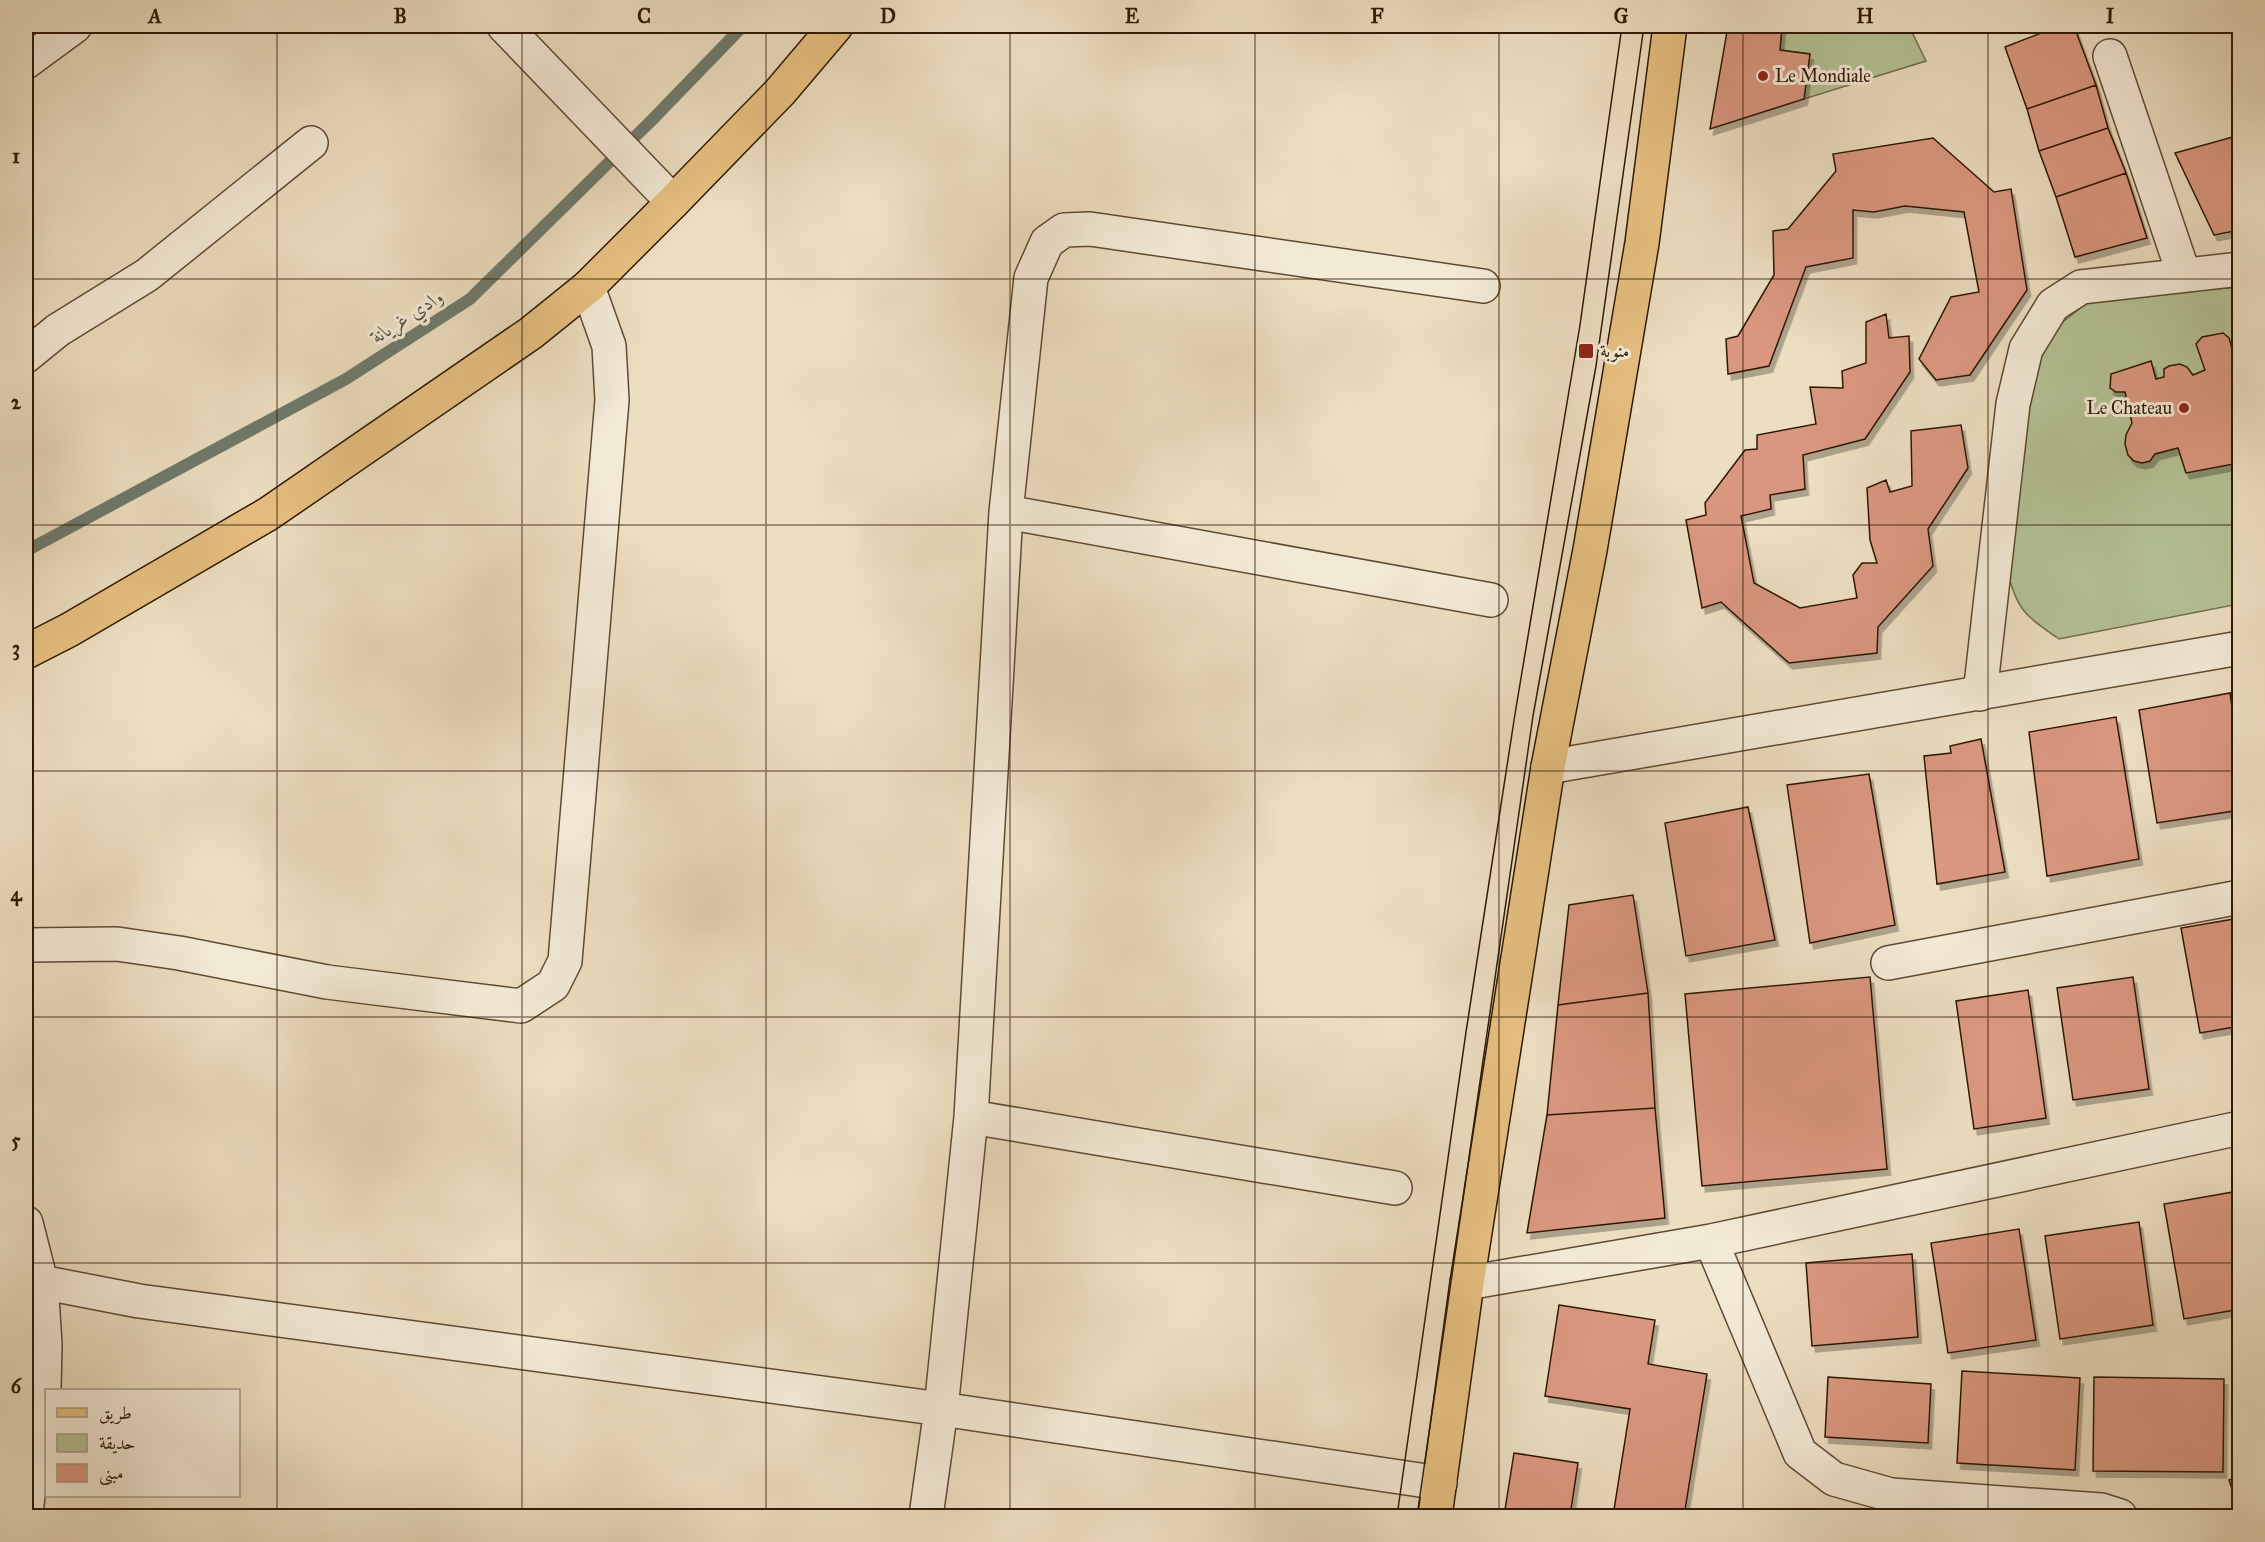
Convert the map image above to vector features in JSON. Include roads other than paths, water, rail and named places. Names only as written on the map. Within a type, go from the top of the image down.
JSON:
[{"type":"main road","points":[[29,642],[69,630],[268,514],[531,333],[588,287],[674,202],[780,93],[836,26]]},
{"type":"main road","points":[[1435,1516],[1467,1283],[1548,767],[1590,550],[1642,243],[1670,26]]},
{"type":"street","points":[[26,62],[75,26]]},
{"type":"street","points":[[504,26],[592,120],[674,202]]},
{"type":"street","points":[[2110,56],[2184,275]]},
{"type":"street","points":[[26,356],[58,330],[147,275],[311,143]]},
{"type":"street","points":[[926,1516],[941,1409],[971,1117],[1006,512],[1031,278],[1047,242],[1064,230],[1090,229],[1484,286]]},
{"type":"street","points":[[1980,694],[2013,404],[2025,349],[2053,304],[2081,287],[2240,269]]},
{"type":"street","points":[[26,945],[117,944],[179,953],[327,982],[521,1006],[553,985],[565,962],[612,400],[609,346],[588,287]]},
{"type":"street","points":[[1006,512],[1491,600]]},
{"type":"street","points":[[1548,767],[2240,648]]},
{"type":"street","points":[[1888,963],[2240,897]]},
{"type":"street","points":[[971,1117],[1395,1188]]},
{"type":"street","points":[[1467,1283],[1711,1241],[2240,1128]]},
{"type":"street","points":[[26,1223],[41,1282],[45,1345],[44,1389],[30,1438],[26,1513]]},
{"type":"street","points":[[1711,1241],[1800,1453],[1834,1479],[1891,1495],[2101,1510],[2120,1516]]},
{"type":"street","points":[[41,1282],[139,1301],[941,1409],[1440,1483]]},
{"type":"waterway","name":"وادي غريانة","points":[[26,551],[346,379],[470,299],[652,120],[743,26]]},
{"type":"tram line","points":[[1397,1516],[1466,1032],[1515,714],[1580,325],[1622,26]]},
{"type":"tram line","points":[[1417,1516],[1533,716],[1596,366],[1644,26]]},
{"type":"place","name":"Le Mondiale","points":[[1763,76]]},
{"type":"place","name":"منوبة","points":[[1586,351]]},
{"type":"place","name":"Le Chateau","points":[[2184,408]]}]
